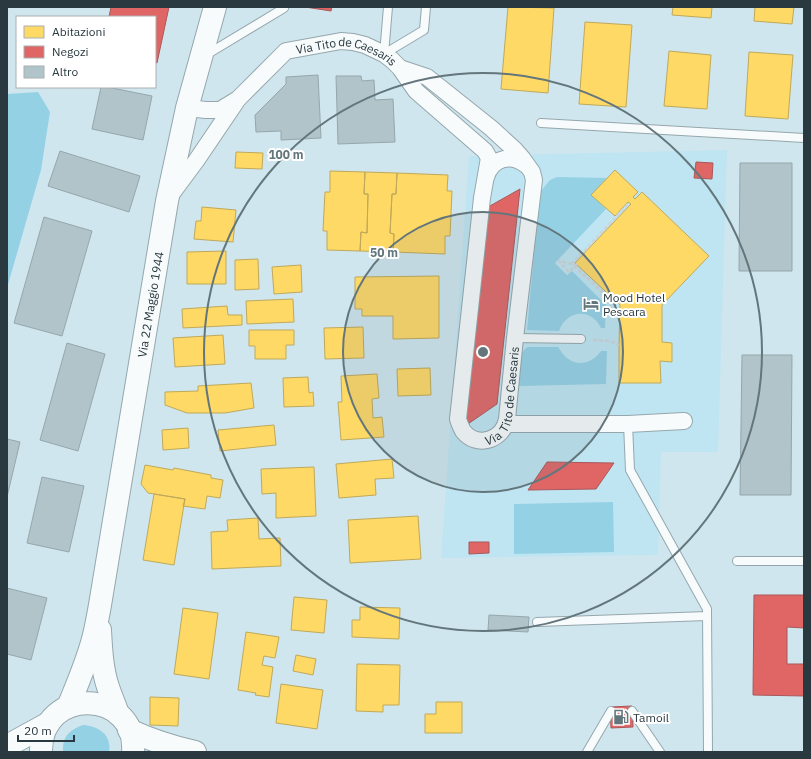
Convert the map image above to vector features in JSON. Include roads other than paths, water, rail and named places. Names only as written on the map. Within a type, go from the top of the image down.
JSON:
[{"type":"main road","name":"Via 22 Maggio 1944","points":[[68,707],[93,639],[100,605],[167,201],[187,108],[214,7]]},
{"type":"main road","name":"Via 22 Maggio 1944","points":[[100,605],[100,636],[104,670],[108,687],[133,744],[133,752]]},
{"type":"main road","points":[[41,752],[44,734],[49,723],[57,714],[68,707],[80,703],[94,703],[107,707],[124,722],[152,740],[176,748],[195,752]]},
{"type":"main road","points":[[7,746],[49,723]]},
{"type":"street","name":"Via Tito de Caesaris","points":[[167,201],[196,162],[238,99],[286,51],[341,41],[353,42],[384,54],[400,68],[416,91],[481,146],[489,158],[482,198],[458,419],[462,430],[471,438],[486,440],[498,436],[506,424],[534,185],[532,172],[515,150],[491,128],[427,77],[400,68]]},
{"type":"street","name":"Via Tito de Caesaris","points":[[187,108],[220,110],[238,99]]},
{"type":"street","points":[[481,146],[487,147],[492,144],[495,137],[494,131]]},
{"type":"street","name":"Via Tito de Caesaris","points":[[485,178],[492,165],[499,160],[506,158],[514,158],[522,161],[528,166]]},
{"type":"street","points":[[506,424],[628,424],[684,421]]},
{"type":"lane","points":[[384,54],[388,7]]},
{"type":"lane","points":[[384,54],[424,30],[426,7]]},
{"type":"lane","points":[[201,57],[284,8]]},
{"type":"lane","points":[[541,123],[804,138]]},
{"type":"lane","points":[[515,338],[581,339]]},
{"type":"lane","points":[[628,424],[630,470],[707,610],[708,752]]},
{"type":"lane","points":[[737,561],[804,561]]},
{"type":"lane","points":[[537,622],[707,616]]},
{"type":"lane","points":[[587,752],[607,724],[610,711]]},
{"type":"lane","points":[[632,711],[636,722],[660,752]]},
{"type":"place","name":"Mood Hotel Pescara","points":[[591,304]]},
{"type":"place","name":"Tamoil","points":[[621,717]]}]
